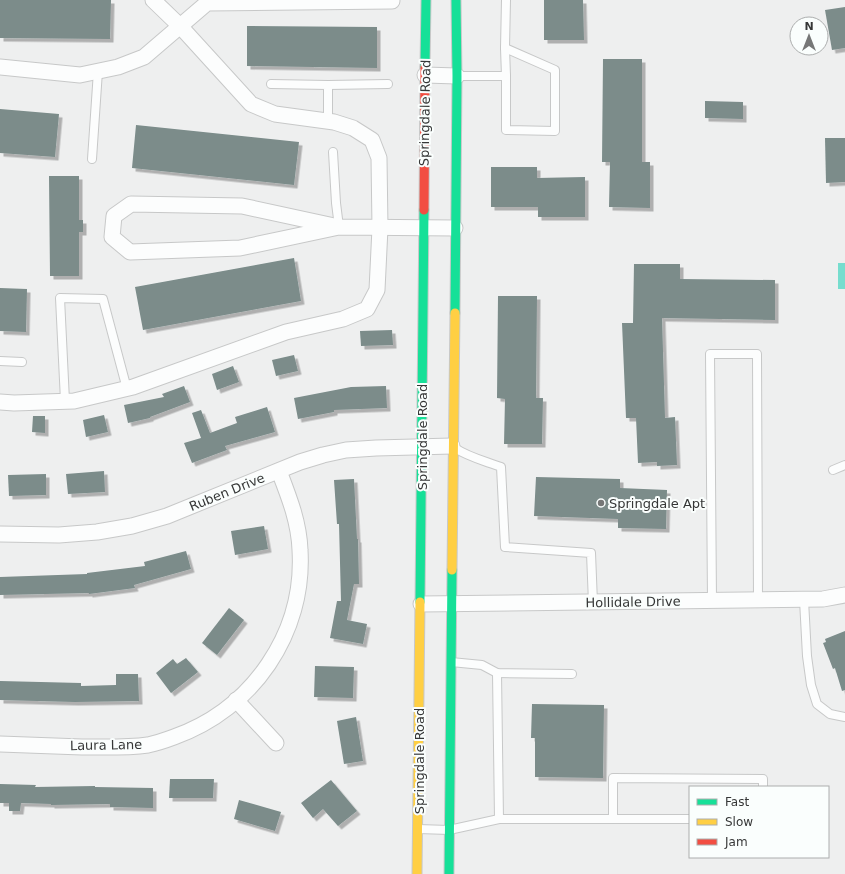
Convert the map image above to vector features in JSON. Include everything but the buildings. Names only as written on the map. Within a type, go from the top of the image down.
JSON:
[{"type":"street","points":[[0,402],[74,401],[127,389],[286,332],[343,319],[367,309],[377,290],[380,228],[379,158],[372,140],[353,128],[328,121],[275,114],[252,104],[180,26],[153,0]]},
{"type":"street","name":"Springdale Road","points":[[417,874],[426,0]]},
{"type":"street","points":[[449,874],[448,830],[454,228],[457,76],[456,0]]},
{"type":"street","points":[[0,67],[80,75],[118,67],[144,57],[207,3],[392,1]]},
{"type":"street","points":[[426,75],[457,76]]},
{"type":"street","points":[[339,227],[240,248],[130,252],[112,236],[114,216],[131,204],[242,206],[339,227],[454,228]]},
{"type":"street","name":"Ruben Drive","points":[[0,534],[59,535],[97,532],[132,526],[167,516],[323,455],[346,450],[452,446]]},
{"type":"street","name":"Laura Lane","points":[[0,744],[121,748],[149,745],[184,734],[211,720],[257,681],[275,655],[285,637],[297,603],[300,584],[300,550],[298,531],[292,506],[279,471]]},
{"type":"street","name":"Hollidale Drive","points":[[420,604],[804,600],[823,599],[845,595]]},
{"type":"street","points":[[236,700],[276,743]]},
{"type":"lane","points":[[505,48],[555,70],[555,131],[506,130],[505,48],[506,0]]},
{"type":"lane","points":[[92,159],[98,71]]},
{"type":"lane","points":[[457,76],[506,76]]},
{"type":"lane","points":[[271,84],[388,84]]},
{"type":"lane","points":[[328,85],[328,121]]},
{"type":"lane","points":[[333,152],[339,227]]},
{"type":"lane","points":[[65,401],[60,298],[103,299],[127,389]]},
{"type":"lane","points":[[712,601],[710,354],[757,354],[758,600]]},
{"type":"lane","points":[[0,361],[22,362]]},
{"type":"lane","points":[[452,446],[464,454],[501,467],[505,548],[591,553],[593,602]]},
{"type":"lane","points":[[833,470],[845,465]]},
{"type":"lane","points":[[804,600],[807,656],[811,685],[817,704],[830,714],[845,718]]},
{"type":"lane","points":[[450,661],[482,664],[497,673],[572,674]]},
{"type":"lane","points":[[497,673],[499,819]]},
{"type":"lane","points":[[613,819],[613,778],[763,779],[763,786]]},
{"type":"lane","points":[[418,829],[448,830],[499,819],[689,819]]},
{"type":"shaded area","points":[[838,263],[845,263],[845,289],[838,289]]},
{"type":"traffic: fast","points":[[425,67],[426,0]]},
{"type":"traffic: fast","points":[[455,313],[457,76],[456,0]]},
{"type":"traffic: fast","points":[[420,602],[424,210]]},
{"type":"traffic: fast","points":[[449,874],[452,570]]},
{"type":"traffic: slow","points":[[452,570],[455,313]]},
{"type":"traffic: slow","points":[[417,874],[420,602]]},
{"type":"traffic: jam","points":[[424,210],[425,67]]},
{"type":"place","name":"Springdale Apt","points":[[601,503]]}]
